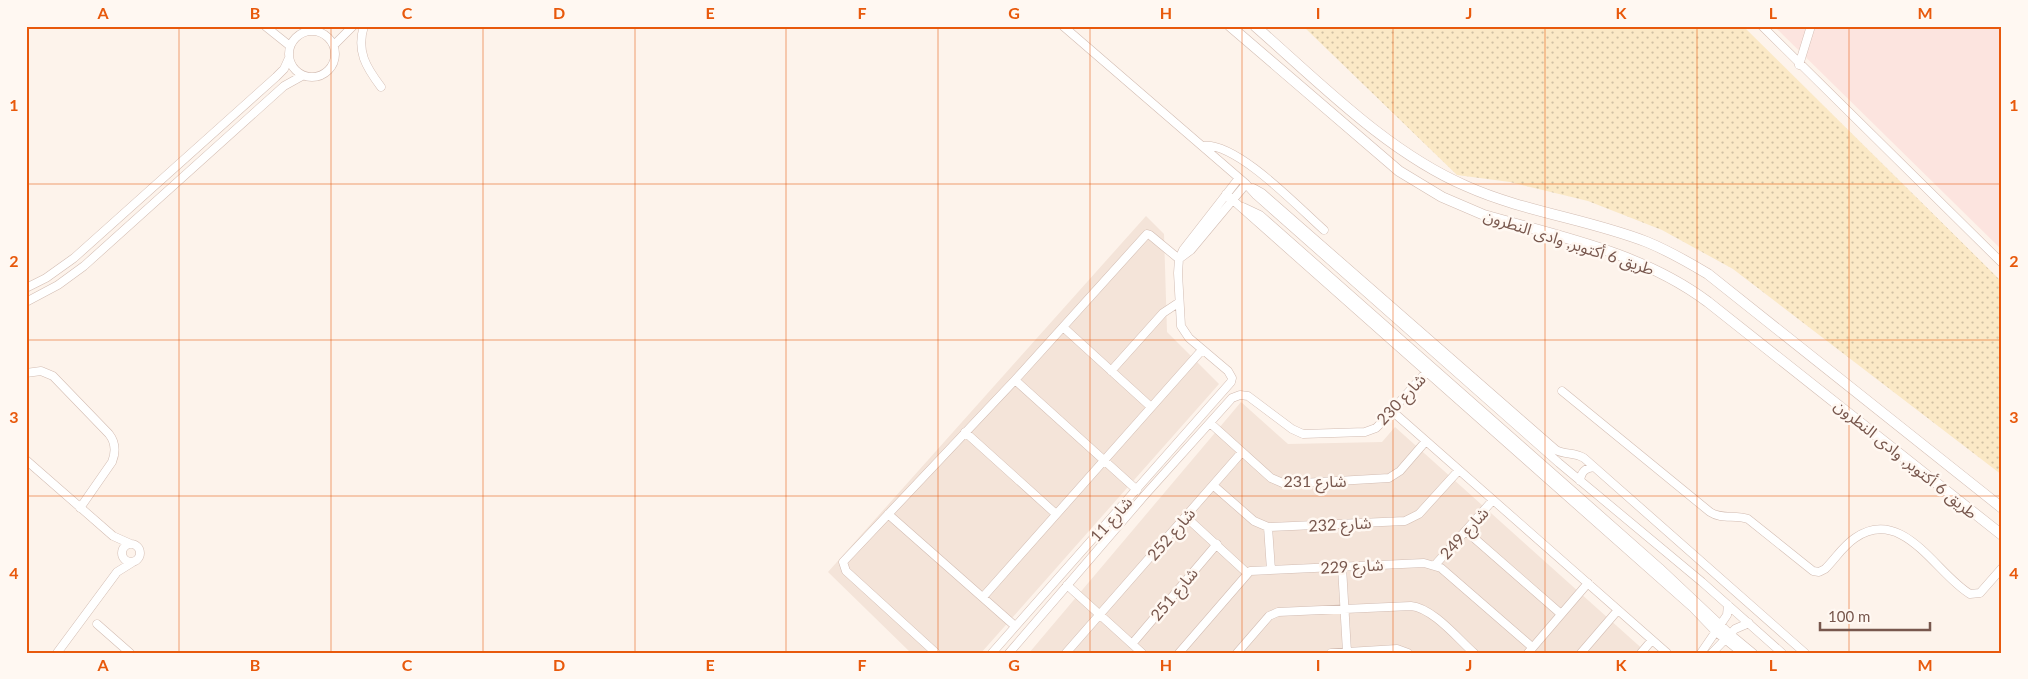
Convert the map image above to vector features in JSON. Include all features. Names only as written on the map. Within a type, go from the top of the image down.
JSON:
[{"type":"street","points":[[265,26],[290,46]]},
{"type":"street","points":[[322,33],[329,26]]},
{"type":"street","points":[[334,45],[353,26]]},
{"type":"street","points":[[364,26],[360,41],[362,55],[367,68],[381,86]]},
{"type":"street","points":[[1063,26],[1239,178],[1262,193],[1321,249],[1559,463],[1728,605],[1782,653]]},
{"type":"street","name":"طريق 6 أكتوبر, وادى النطرون","points":[[1230,26],[1379,156],[1422,187],[1484,215],[1630,259],[1658,270],[1684,284],[2002,535]]},
{"type":"street","name":"طريق 6 أكتوبر, وادى النطرون","points":[[1255,26],[1393,144],[1440,174],[1491,197],[1648,243],[1679,257],[1708,274],[2002,508]]},
{"type":"street","points":[[1762,26],[1799,65],[2002,263]]},
{"type":"street","points":[[1799,65],[1811,26]]},
{"type":"street","points":[[26,288],[46,278],[74,258],[276,77],[284,69],[289,58],[290,46],[295,38],[303,33],[315,31],[322,33],[334,45],[335,60],[327,72],[315,78],[302,76],[293,69],[289,58]]},
{"type":"street","points":[[26,302],[52,289],[84,266],[284,86],[302,76]]},
{"type":"street","points":[[1203,146],[1220,147],[1243,159],[1324,230]]},
{"type":"street","points":[[1179,259],[1191,250],[1226,194],[1239,178]]},
{"type":"street","points":[[1213,217],[1249,186]]},
{"type":"street","points":[[1226,194],[1243,207],[1256,222],[1429,369],[1693,608],[1718,628],[1742,653]]},
{"type":"street","points":[[936,653],[844,568],[843,562],[1015,380],[1147,234],[1179,259]]},
{"type":"street","points":[[1321,249],[1556,450],[1581,456],[1805,653]]},
{"type":"street","points":[[983,597],[1202,350],[1184,333],[1179,319],[1179,259]]},
{"type":"street","points":[[46,278],[52,289]]},
{"type":"street","points":[[1111,371],[1163,313],[1178,303]]},
{"type":"street","points":[[1063,327],[1151,407]]},
{"type":"street","name":"شارع 11","points":[[992,653],[1230,385],[1232,382],[1231,374],[1202,350]]},
{"type":"street","name":"شارع 230","points":[[1232,398],[1240,395],[1248,396],[1292,429],[1303,434],[1370,430],[1376,428],[1429,369]]},
{"type":"street","points":[[26,373],[41,371],[54,376],[114,441],[115,454],[112,462],[80,508]]},
{"type":"street","points":[[1015,380],[1137,490]]},
{"type":"street","points":[[1562,391],[1710,512],[1723,517],[1736,516],[1748,519],[1813,571],[1819,572],[1825,569],[1856,537],[1868,532],[1882,530],[1896,532],[1912,541],[1970,594],[1980,593],[2002,568]]},
{"type":"street","name":"شارع 11","points":[[1008,653],[1232,398]]},
{"type":"street","points":[[1392,411],[1667,653]]},
{"type":"street","name":"شارع 231","points":[[1210,423],[1271,478],[1285,484],[1384,479],[1397,474],[1426,441]]},
{"type":"street","points":[[965,432],[1056,514]]},
{"type":"street","name":"شارع 252","points":[[1070,652],[1242,452]]},
{"type":"street","points":[[1559,463],[1564,459],[1565,453]]},
{"type":"street","points":[[26,460],[113,536],[138,547],[140,552],[139,557],[117,572],[57,653]]},
{"type":"street","points":[[1580,481],[1585,469],[1594,467]]},
{"type":"street","name":"شارع 232","points":[[1268,527],[1410,520],[1419,514],[1459,470]]},
{"type":"street","points":[[1214,486],[1254,521],[1268,527],[1271,570]]},
{"type":"street","name":"شارع 249","points":[[1435,565],[1493,500]]},
{"type":"street","points":[[888,514],[1016,626]]},
{"type":"street","points":[[1179,653],[1247,573],[1186,517]]},
{"type":"street","points":[[1466,531],[1561,614]]},
{"type":"street","points":[[113,536],[124,560],[133,562]]},
{"type":"street","points":[[117,572],[125,546],[131,544]]},
{"type":"street","name":"شارع 251","points":[[1132,644],[1217,544]]},
{"type":"street","name":"شارع 229","points":[[1247,573],[1253,570],[1424,563],[1435,565]]},
{"type":"street","points":[[1435,565],[1530,650],[1588,583]]},
{"type":"street","points":[[1342,567],[1348,652]]},
{"type":"street","points":[[1067,585],[1142,653]]},
{"type":"street","points":[[1701,653],[1727,615],[1728,605]]},
{"type":"street","points":[[1237,653],[1265,620],[1273,614],[1412,606],[1422,608],[1430,614],[1472,652]]},
{"type":"street","points":[[1581,653],[1618,610]]},
{"type":"street","points":[[1712,653],[1739,626],[1748,623]]},
{"type":"street","points":[[97,624],[130,653]]},
{"type":"street","points":[[1727,637],[1753,653]]},
{"type":"street","points":[[1641,653],[1652,640]]},
{"type":"street","points":[[1331,653],[1397,649],[1408,653]]},
{"type":"shaded area","points":[[1774,26],[2002,26],[2002,250]]},
{"type":"shaded area","points":[[1146,216],[1164,234],[1167,332],[1219,384],[981,653],[911,653],[828,572]]},
{"type":"shaded area","points":[[1241,402],[1288,444],[1382,442],[1395,427],[1647,653],[1029,653]]},
{"type":"sand","points":[[1303,26],[1743,26],[2002,282],[2002,475],[1733,269],[1662,230],[1588,201],[1510,182],[1457,175]]}]
